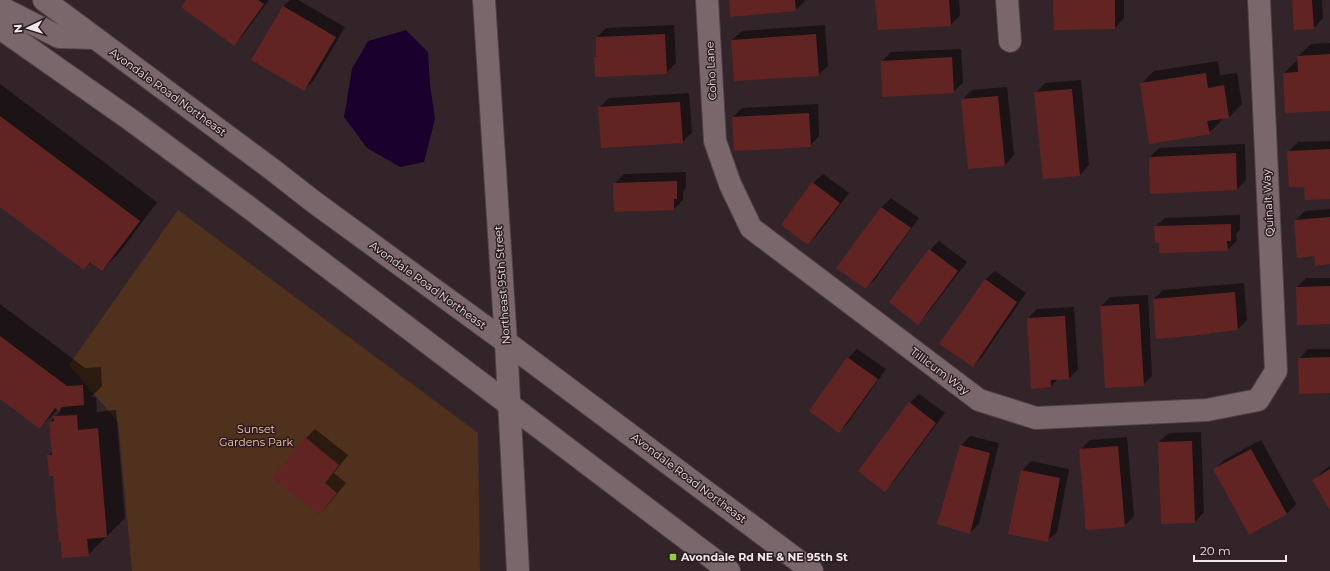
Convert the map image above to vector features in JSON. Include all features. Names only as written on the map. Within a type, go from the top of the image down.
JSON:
[{"type":"main road","name":"Avondale Road Northeast","points":[[44,0],[812,571]]},
{"type":"main road","name":"Northeast 95th Street","points":[[484,0],[510,405],[518,571]]},
{"type":"main road","name":"Coho Lane","points":[[707,0],[715,141]]},
{"type":"main road","points":[[1007,0],[1010,41]]},
{"type":"main road","name":"Quinalt Way","points":[[1258,400],[1276,371],[1259,0]]},
{"type":"main road","points":[[0,7],[59,37],[95,38]]},
{"type":"main road","points":[[0,28],[131,120],[247,206],[729,571]]},
{"type":"main road","name":"Tillicum Way","points":[[715,141],[730,184],[751,228],[979,400],[1036,418],[1207,410],[1258,400]]},
{"type":"green space","name":"Sunset Gardens Park","points":[[178,210],[478,433],[480,571],[132,571],[118,422],[69,365]]},
{"type":"shaded area","points":[[406,30],[428,52],[430,84],[435,119],[424,162],[400,167],[367,148],[344,117],[352,69],[368,41]]},
{"type":"building","points":[[186,0],[258,0],[264,4],[234,46],[181,7]]},
{"type":"building","points":[[729,0],[795,0],[796,11],[730,17]]},
{"type":"building","points":[[875,0],[949,0],[951,26],[878,30]]},
{"type":"building","points":[[1053,0],[1115,0],[1115,29],[1054,30]]},
{"type":"building","points":[[1292,0],[1312,0],[1314,29],[1294,30]]},
{"type":"building","points":[[283,6],[336,37],[304,91],[251,60]]},
{"type":"building","points":[[665,34],[667,74],[595,77],[594,57],[596,57],[596,37]]},
{"type":"building","points":[[816,34],[819,76],[734,81],[731,40]]},
{"type":"building","points":[[1330,54],[1330,111],[1285,113],[1283,73],[1298,72],[1297,56]]},
{"type":"building","points":[[952,57],[954,93],[882,97],[881,61]]},
{"type":"building","points":[[1206,73],[1208,88],[1224,85],[1229,118],[1207,121],[1210,134],[1149,144],[1140,83]]},
{"type":"building","points":[[1072,89],[1080,176],[1043,179],[1034,92]]},
{"type":"building","points":[[998,96],[1005,166],[968,169],[961,99]]},
{"type":"building","points":[[680,102],[683,143],[601,148],[598,107]]},
{"type":"building","points":[[809,113],[811,147],[734,151],[732,117]]},
{"type":"building","points":[[0,116],[140,221],[102,271],[90,262],[84,270],[0,207]]},
{"type":"building","points":[[1330,149],[1330,199],[1305,200],[1304,187],[1289,187],[1287,151]]},
{"type":"building","points":[[1236,153],[1237,190],[1150,194],[1149,157]]},
{"type":"building","points":[[677,181],[677,199],[674,199],[674,210],[614,212],[613,183]]},
{"type":"building","points":[[812,182],[840,203],[808,245],[781,225]]},
{"type":"building","points":[[881,207],[911,228],[866,289],[836,268]]},
{"type":"building","points":[[1330,217],[1330,264],[1315,266],[1314,256],[1297,258],[1294,220]]},
{"type":"building","points":[[1231,224],[1231,241],[1227,241],[1228,251],[1159,253],[1159,243],[1155,243],[1154,226]]},
{"type":"building","points":[[929,249],[958,271],[918,325],[889,302]]},
{"type":"building","points":[[985,279],[1017,302],[973,367],[939,344]]},
{"type":"building","points":[[1330,286],[1330,324],[1297,325],[1296,287]]},
{"type":"building","points":[[1235,292],[1238,330],[1156,339],[1153,299]]},
{"type":"building","points":[[1139,304],[1144,386],[1105,388],[1100,306]]},
{"type":"building","points":[[1065,316],[1069,379],[1051,380],[1051,387],[1031,389],[1027,318]]},
{"type":"building","points":[[0,336],[67,386],[83,385],[84,405],[62,407],[59,411],[55,408],[40,429],[0,399]]},
{"type":"building","points":[[847,357],[878,379],[839,433],[809,411]]},
{"type":"building","points":[[1330,357],[1330,393],[1299,394],[1298,358]]},
{"type":"building","points":[[909,402],[936,423],[885,492],[858,471]]},
{"type":"building","points":[[77,415],[78,430],[98,428],[107,537],[87,539],[89,556],[62,558],[61,542],[59,542],[53,476],[49,476],[47,455],[52,455],[49,422],[54,421],[53,416]]},
{"type":"building","points":[[305,437],[339,465],[325,483],[337,493],[319,515],[272,478]]},
{"type":"building","points":[[1192,441],[1195,523],[1161,524],[1158,442]]},
{"type":"building","points":[[960,445],[990,453],[970,534],[937,524]]},
{"type":"building","points":[[1118,446],[1125,527],[1086,530],[1079,449]]},
{"type":"building","points":[[1251,449],[1287,514],[1249,535],[1213,469]]},
{"type":"building","points":[[1330,469],[1330,510],[1312,480]]},
{"type":"building","points":[[1021,470],[1060,478],[1048,542],[1008,534]]},
{"type":"place","name":"Avondale Rd NE & NE 95th St","points":[[673,557]]}]
